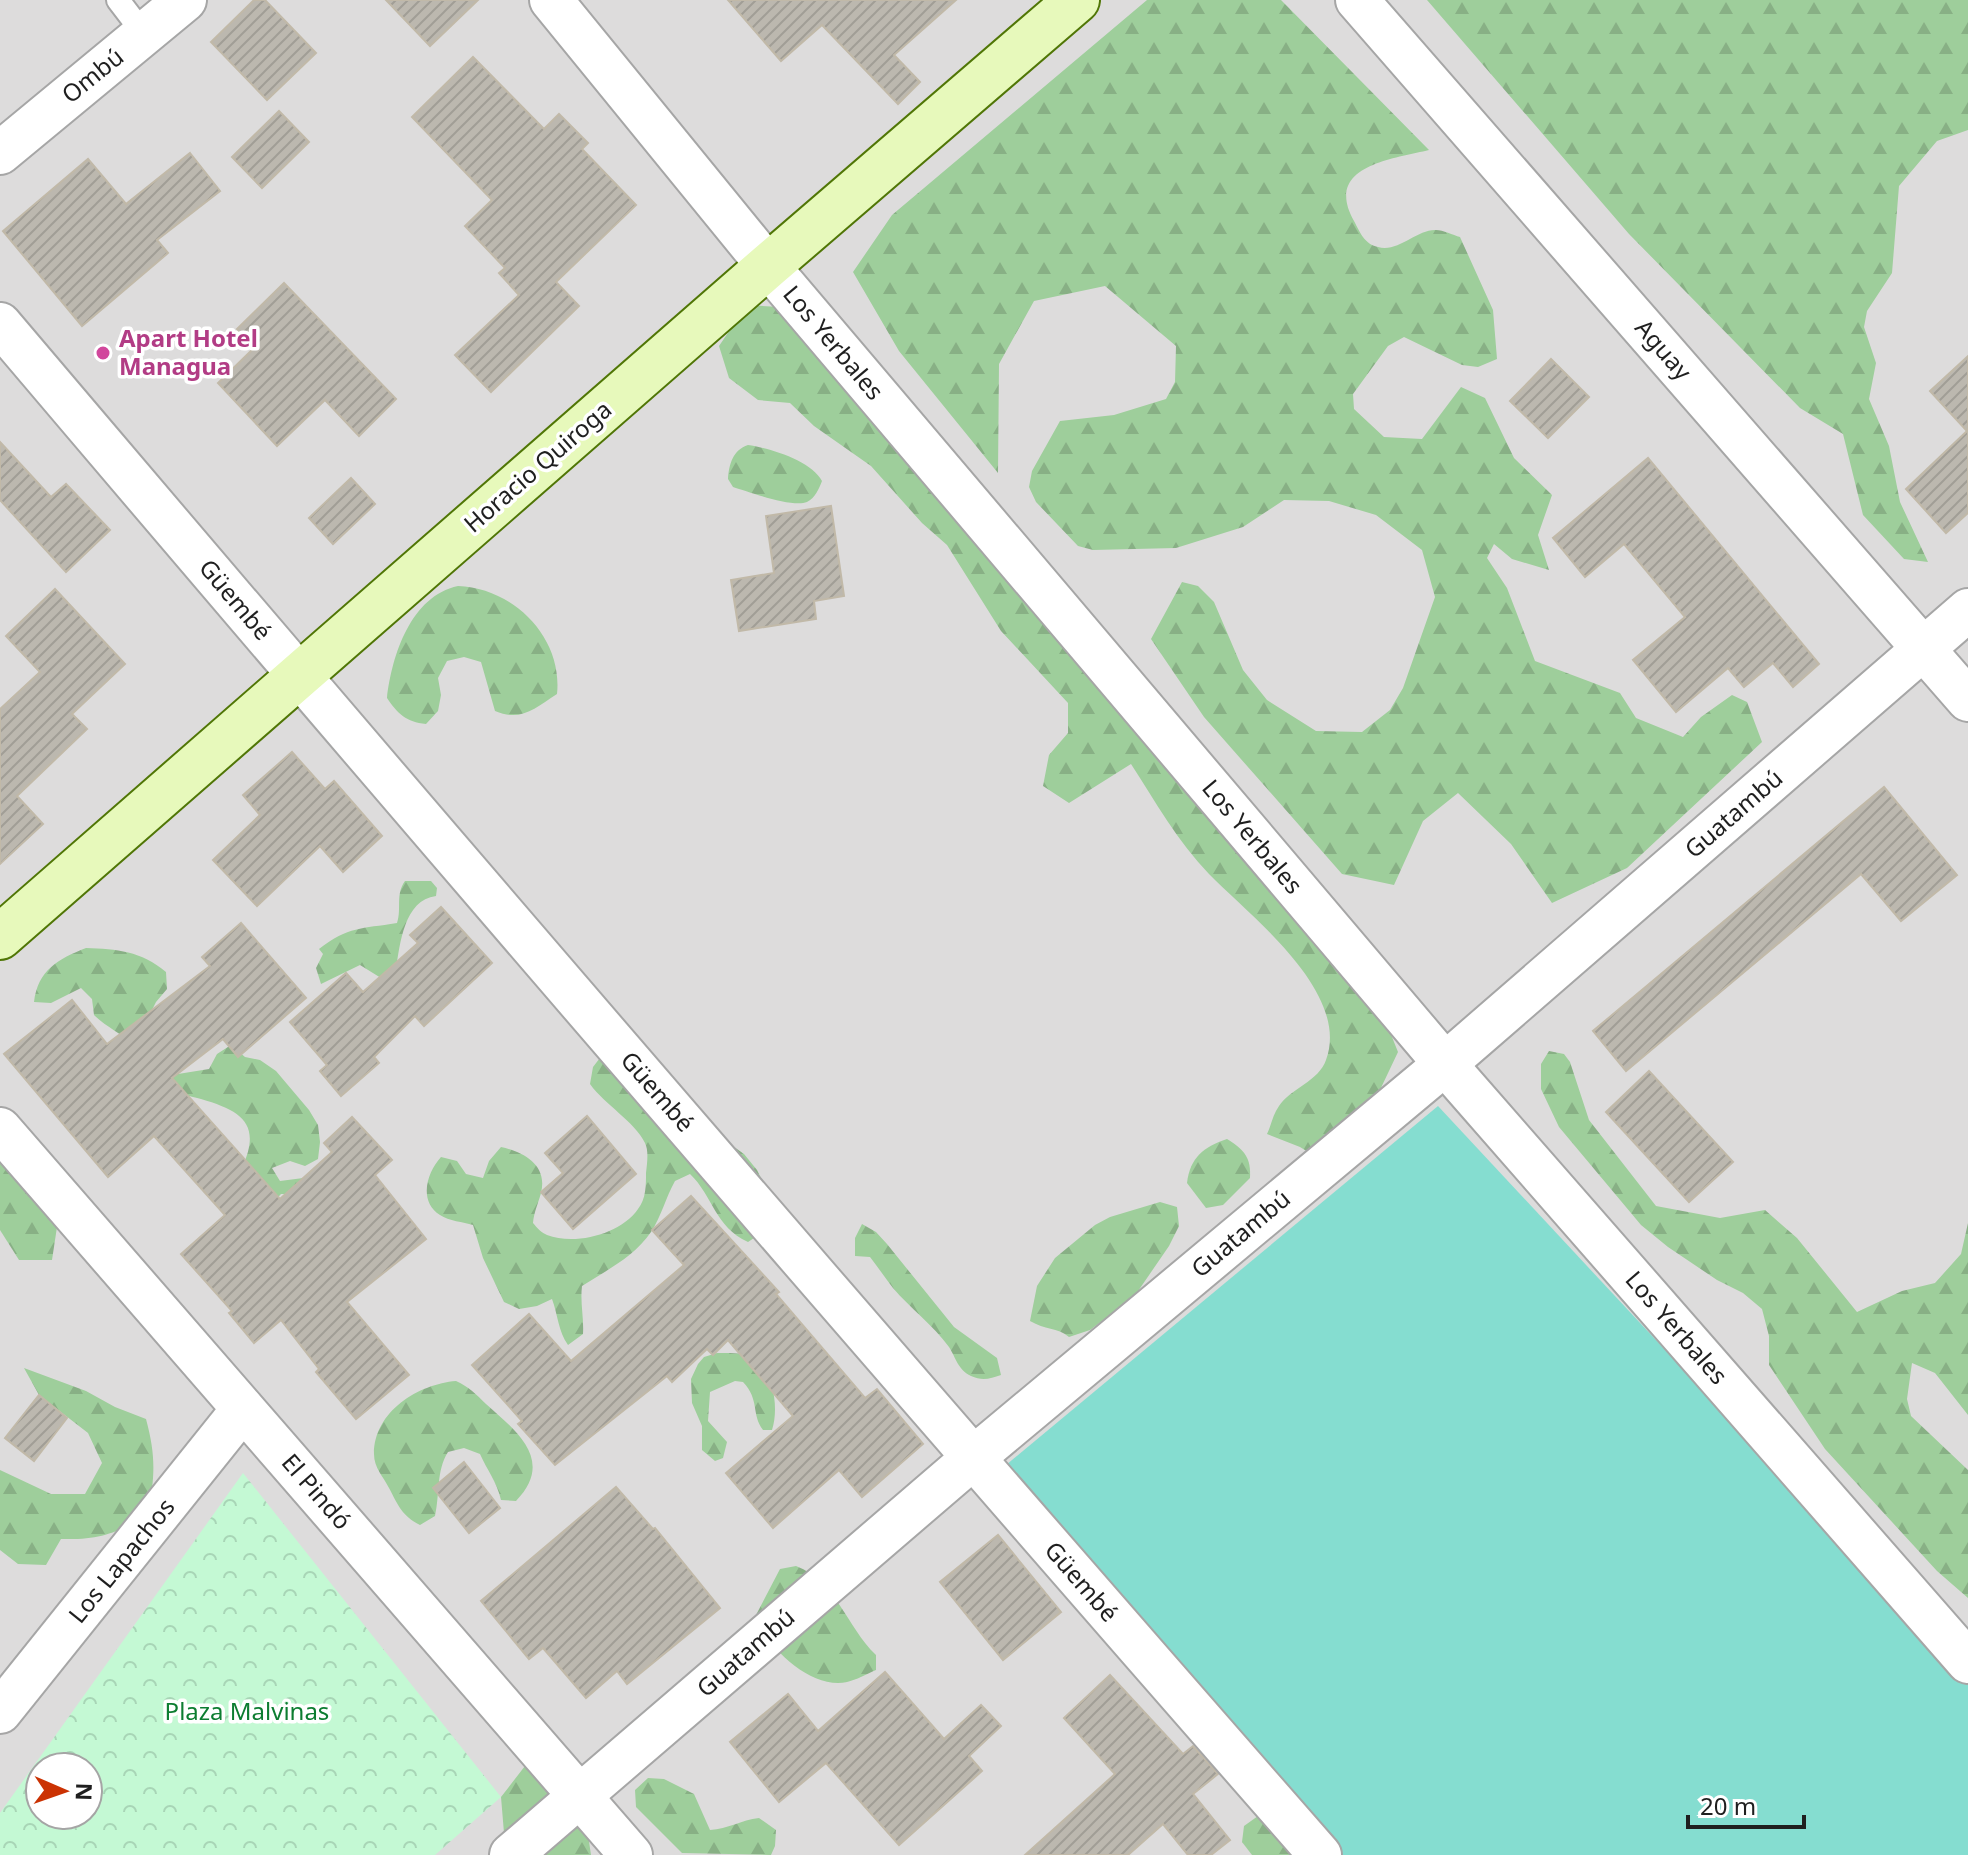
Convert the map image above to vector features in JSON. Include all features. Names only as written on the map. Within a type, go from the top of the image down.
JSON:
[{"type":"main road","name":"Horacio Quiroga","points":[[0,937],[1077,0]]},
{"type":"street","name":"Ombú","points":[[0,153],[185,0]]},
{"type":"street","name":"Los Yerbales","points":[[551,0],[768,266],[1445,1064],[1968,1662]]},
{"type":"street","name":"Aguay","points":[[1357,0],[1968,700]]},
{"type":"street","name":"Güembé","points":[[0,324],[973,1458],[1320,1855]]},
{"type":"street","name":"Guatambú","points":[[511,1855],[973,1458],[1445,1064],[1968,610]]},
{"type":"street","name":"El Pindó","points":[[0,1129],[631,1855]]},
{"type":"street","name":"Los Lapachos","points":[[0,1712],[243,1409]]},
{"type":"lane","points":[[118,0],[144,34]]},
{"type":"shaded area","points":[[0,0],[1968,0],[1968,1855],[0,1855]]},
{"type":"shaded area","points":[[1438,1106],[1968,1675],[1968,1855],[1334,1855],[1006,1465]]},
{"type":"green space","points":[[1147,0],[1281,0],[1429,150],[1366,168],[1354,177],[1347,188],[1347,203],[1363,237],[1378,247],[1393,247],[1436,230],[1460,237],[1493,310],[1497,359],[1478,367],[1462,365],[1404,337],[1388,346],[1353,394],[1354,409],[1384,437],[1422,439],[1461,387],[1485,398],[1514,458],[1552,495],[1538,535],[1549,570],[1512,559],[1494,544],[1487,558],[1507,588],[1535,661],[1620,693],[1636,718],[1683,737],[1701,717],[1732,695],[1747,702],[1762,742],[1627,868],[1552,903],[1511,844],[1458,793],[1423,821],[1394,885],[1342,874],[1204,717],[1151,639],[1182,582],[1198,586],[1214,602],[1243,670],[1267,700],[1316,731],[1362,732],[1390,710],[1403,688],[1435,597],[1422,550],[1376,515],[1329,501],[1284,500],[1243,527],[1176,548],[1093,550],[1078,546],[1036,502],[1029,487],[1032,471],[1060,421],[1114,415],[1166,399],[1175,382],[1176,346],[1105,286],[1034,301],[999,364],[998,473],[899,351],[853,272],[892,215]]},
{"type":"green space","points":[[1427,0],[1968,0],[1968,130],[1937,141],[1899,186],[1892,273],[1867,311],[1864,327],[1876,363],[1869,399],[1889,446],[1900,502],[1928,562],[1904,559],[1863,515],[1843,434],[1800,408],[1629,234]]},
{"type":"green space","points":[[747,305],[780,307],[1274,891],[1293,918],[1386,1022],[1398,1052],[1370,1111],[1326,1163],[1300,1147],[1267,1134],[1279,1106],[1317,1074],[1326,1060],[1330,1034],[1324,1008],[1311,982],[1271,933],[1187,849],[1131,764],[1069,803],[1043,786],[1049,755],[1068,733],[1068,703],[1001,631],[947,545],[922,523],[871,466],[814,426],[790,403],[758,400],[729,378],[719,346]]},
{"type":"green space","points":[[748,445],[778,452],[809,467],[822,481],[814,496],[807,502],[792,503],[733,487],[728,479],[731,463],[735,454]]},
{"type":"green space","points":[[458,586],[498,596],[516,606],[531,620],[552,654],[557,673],[557,694],[520,714],[495,711],[481,662],[464,657],[447,661],[438,678],[441,695],[438,711],[426,724],[408,719],[395,709],[387,698],[399,646],[407,630],[428,602]]},
{"type":"green space","points":[[405,881],[431,881],[437,888],[436,896],[425,899],[410,914],[396,969],[381,978],[360,965],[321,984],[316,968],[323,954],[319,949],[347,932],[397,923],[400,891]]},
{"type":"green space","points":[[86,948],[128,952],[166,972],[167,989],[147,1020],[162,1069],[178,1074],[209,1069],[217,1054],[231,1045],[245,1057],[260,1060],[276,1071],[318,1125],[318,1159],[305,1166],[290,1161],[272,1168],[280,1181],[311,1177],[298,1194],[281,1194],[270,1206],[242,1168],[250,1140],[244,1122],[228,1109],[177,1091],[134,1045],[94,1015],[92,999],[81,988],[51,1003],[34,1002],[40,982],[51,967]]},
{"type":"green space","points":[[1549,1051],[1564,1054],[1570,1062],[1589,1120],[1656,1206],[1720,1218],[1765,1210],[1797,1238],[1857,1312],[1902,1291],[1935,1283],[1961,1254],[1968,1223],[1968,1415],[1935,1373],[1912,1363],[1907,1399],[1911,1416],[1968,1470],[1968,1598],[1937,1571],[1825,1449],[1769,1365],[1769,1336],[1762,1309],[1743,1293],[1717,1280],[1668,1247],[1641,1225],[1559,1127],[1541,1089],[1541,1064]]},
{"type":"green space","points":[[603,1054],[744,1154],[757,1170],[772,1200],[763,1232],[748,1242],[721,1220],[690,1174],[675,1181],[655,1226],[637,1249],[582,1286],[583,1334],[568,1345],[552,1299],[519,1309],[504,1302],[483,1258],[473,1225],[440,1215],[429,1202],[427,1186],[432,1170],[441,1157],[457,1161],[466,1174],[483,1178],[489,1161],[501,1147],[526,1156],[541,1175],[541,1193],[533,1223],[543,1233],[558,1238],[584,1238],[597,1236],[621,1225],[643,1201],[647,1150],[634,1127],[590,1084],[593,1067]]},
{"type":"green space","points":[[1227,1139],[1246,1155],[1250,1178],[1223,1205],[1206,1208],[1187,1183],[1191,1166],[1200,1154]]},
{"type":"green space","points":[[0,1146],[48,1192],[57,1227],[52,1260],[19,1260],[0,1230]]},
{"type":"green space","points":[[1160,1202],[1177,1207],[1179,1226],[1134,1297],[1090,1330],[1069,1337],[1030,1321],[1037,1286],[1055,1258],[1095,1225],[1110,1217]]},
{"type":"green space","points":[[862,1224],[876,1232],[887,1244],[954,1327],[997,1358],[1001,1375],[982,1379],[967,1373],[943,1339],[893,1288],[870,1257],[855,1256],[855,1238]]},
{"type":"green space","points":[[717,1353],[747,1355],[761,1365],[771,1382],[775,1412],[772,1430],[763,1430],[752,1395],[743,1382],[735,1381],[710,1392],[708,1421],[727,1442],[723,1458],[715,1461],[702,1450],[702,1426],[692,1403],[691,1379],[704,1357]]},
{"type":"green space","points":[[24,1368],[86,1391],[146,1419],[152,1444],[153,1477],[148,1514],[107,1534],[61,1539],[46,1565],[18,1564],[0,1550],[0,1470],[51,1494],[85,1494],[102,1463],[88,1433],[39,1395]]},
{"type":"green space","points":[[456,1381],[476,1394],[519,1435],[532,1459],[532,1472],[516,1501],[501,1500],[480,1454],[464,1448],[448,1452],[440,1475],[435,1516],[420,1525],[401,1510],[377,1468],[374,1459],[376,1439],[390,1413],[401,1402],[428,1388]]},
{"type":"green space","name":"Plaza Malvinas","points":[[243,1473],[501,1797],[435,1855],[0,1855],[0,1813],[24,1779],[24,1831],[104,1831],[104,1751],[44,1751]]},
{"type":"green space","points":[[796,1566],[810,1573],[831,1594],[876,1655],[876,1670],[847,1682],[833,1683],[819,1679],[791,1663],[769,1640],[756,1615],[780,1569]]},
{"type":"green space","points":[[525,1766],[557,1770],[587,1828],[591,1855],[502,1855],[501,1797]]},
{"type":"green space","points":[[648,1778],[664,1779],[694,1794],[710,1830],[759,1818],[776,1830],[771,1855],[682,1853],[636,1807],[635,1790]]},
{"type":"green space","points":[[1258,1816],[1275,1820],[1307,1855],[1252,1855],[1242,1842],[1244,1826]]},
{"type":"building","points":[[254,0],[265,0],[316,53],[267,100],[211,42]]},
{"type":"building","points":[[386,0],[478,0],[430,46]]},
{"type":"building","points":[[728,0],[956,0],[894,55],[920,82],[898,104],[822,25],[781,61]]},
{"type":"building","points":[[473,57],[544,129],[559,114],[588,143],[582,149],[636,205],[556,282],[579,306],[491,392],[455,355],[519,295],[499,273],[505,268],[465,226],[492,200],[412,117]]},
{"type":"building","points":[[279,111],[309,142],[262,188],[232,157]]},
{"type":"building","points":[[190,153],[220,191],[157,240],[168,253],[82,326],[3,231],[88,159],[126,204]]},
{"type":"building","points":[[284,283],[396,399],[359,436],[325,400],[277,446],[218,383],[255,347],[237,329]]},
{"type":"building","points":[[1968,356],[1968,513],[1946,533],[1906,489],[1967,431],[1930,391]]},
{"type":"building","points":[[1551,359],[1589,397],[1548,438],[1510,401]]},
{"type":"building","points":[[0,442],[51,497],[66,484],[110,530],[66,572],[0,500]]},
{"type":"building","points":[[1648,458],[1819,664],[1793,687],[1773,663],[1744,687],[1728,668],[1676,712],[1633,660],[1685,617],[1624,544],[1585,577],[1553,538]]},
{"type":"building","points":[[351,478],[375,504],[333,544],[309,518]]},
{"type":"building","points":[[831,506],[844,596],[814,601],[816,619],[739,631],[731,580],[774,573],[766,516]]},
{"type":"building","points":[[55,589],[125,664],[72,714],[87,729],[17,796],[43,824],[0,864],[0,709],[40,672],[6,636]]},
{"type":"building","points":[[292,752],[325,789],[334,781],[382,836],[343,872],[320,846],[257,906],[213,860],[260,815],[243,795]]},
{"type":"building","points":[[1884,787],[1957,875],[1901,921],[1861,874],[1626,1071],[1593,1031]]},
{"type":"building","points":[[441,907],[492,963],[424,1026],[415,1016],[374,1057],[379,1063],[341,1096],[320,1071],[327,1065],[290,1022],[346,973],[363,992],[418,943],[410,935]]},
{"type":"building","points":[[241,923],[306,998],[238,1057],[223,1039],[172,1078],[280,1199],[332,1152],[324,1143],[352,1117],[392,1160],[375,1175],[426,1239],[347,1302],[409,1375],[356,1419],[316,1372],[319,1369],[281,1320],[254,1343],[229,1313],[232,1311],[181,1254],[225,1215],[154,1136],[108,1177],[4,1054],[72,1000],[107,1044],[210,966],[202,957]]},
{"type":"building","points":[[1649,1071],[1733,1162],[1689,1202],[1606,1112]]},
{"type":"building","points":[[587,1116],[636,1174],[573,1229],[541,1192],[563,1173],[545,1153]]},
{"type":"building","points":[[691,1196],[779,1292],[776,1294],[865,1398],[877,1389],[923,1444],[862,1497],[839,1470],[773,1528],[726,1473],[793,1416],[728,1340],[713,1355],[707,1349],[672,1382],[667,1376],[555,1465],[518,1424],[522,1421],[472,1365],[529,1314],[571,1361],[684,1265],[652,1230]]},
{"type":"building","points":[[39,1395],[67,1418],[34,1461],[5,1438]]},
{"type":"building","points":[[464,1462],[500,1508],[469,1533],[433,1488]]},
{"type":"building","points":[[616,1487],[655,1528],[720,1608],[627,1684],[617,1671],[586,1698],[543,1648],[529,1659],[481,1601]]},
{"type":"building","points":[[998,1535],[1061,1612],[1003,1660],[940,1582]]},
{"type":"building","points":[[885,1672],[944,1739],[981,1705],[1001,1726],[969,1756],[982,1771],[899,1845],[826,1763],[779,1802],[730,1742],[788,1694],[818,1731]]},
{"type":"building","points":[[1110,1675],[1183,1754],[1193,1746],[1218,1774],[1193,1794],[1230,1840],[1211,1855],[1188,1855],[1163,1824],[1128,1855],[1025,1855],[1115,1774],[1064,1718]]},
{"type":"place","name":"Apart Hotel Managua","points":[[103,353]]}]
